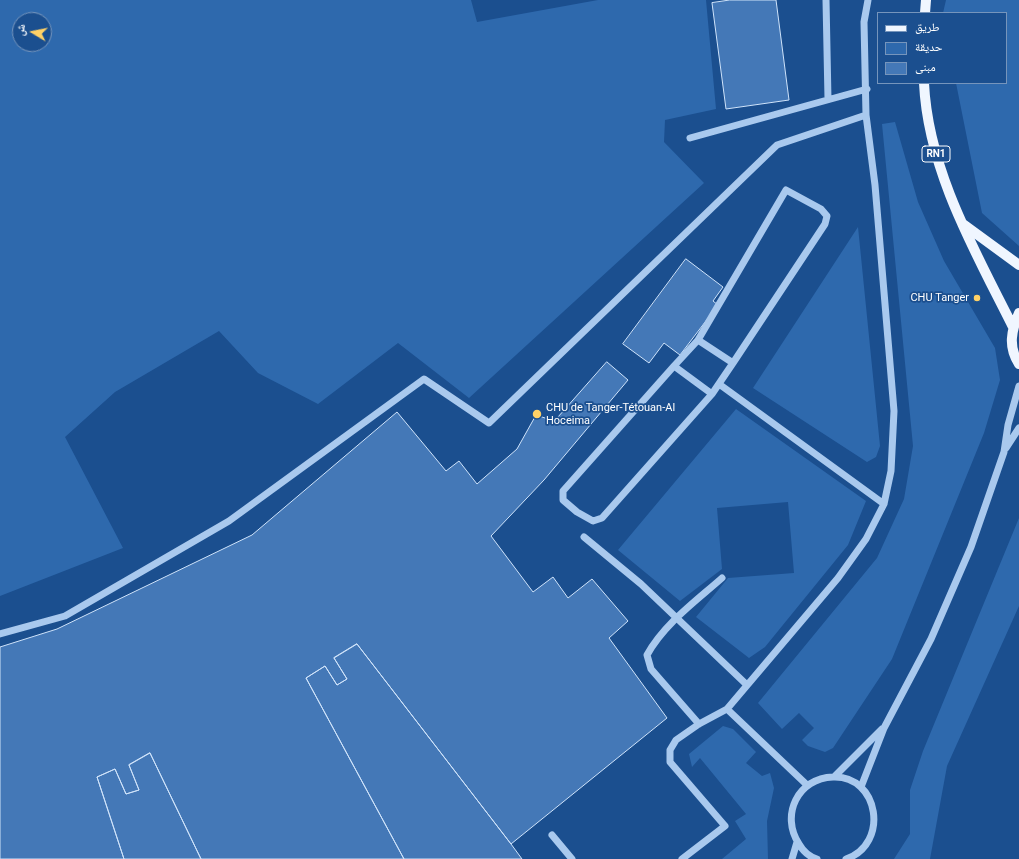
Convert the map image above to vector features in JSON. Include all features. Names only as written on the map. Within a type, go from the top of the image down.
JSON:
[{"type":"main road","points":[[925,12],[926,0]]},
{"type":"main road","name":"RN1","points":[[924,84],[936,158],[960,222],[1013,327]]},
{"type":"main road","points":[[960,222],[1019,265]]},
{"type":"main road","name":"RN1","points":[[1019,313],[1013,327],[1011,340],[1016,359],[1019,364]]},
{"type":"street","points":[[826,0],[828,98]]},
{"type":"street","points":[[682,859],[725,826],[670,762],[670,750],[676,740],[699,724],[727,709],[838,578],[866,539],[884,504],[891,471],[894,411],[875,185],[866,115],[867,89],[864,22],[868,0]]},
{"type":"street","points":[[690,138],[828,98],[867,89]]},
{"type":"street","points":[[0,634],[65,616],[229,521],[424,379],[489,423],[777,145],[866,115]]},
{"type":"street","points":[[786,190],[821,209],[827,216],[825,224],[733,363],[712,394],[602,518],[593,521],[577,512],[563,500],[563,491],[698,340],[786,190]]},
{"type":"street","points":[[698,340],[733,363]]},
{"type":"street","points":[[674,366],[712,394]]},
{"type":"street","points":[[719,384],[884,504]]},
{"type":"street","points":[[861,787],[884,728],[931,639],[971,547],[1004,452],[1008,425],[1019,386]]},
{"type":"street","points":[[1004,452],[1019,428]]},
{"type":"street","points":[[584,538],[641,584],[747,685]]},
{"type":"street","points":[[699,724],[651,669],[646,655],[654,642],[722,578]]},
{"type":"street","points":[[727,709],[807,785]]},
{"type":"street","points":[[835,776],[884,728]]},
{"type":"street","points":[[817,859],[802,849],[797,842],[790,823],[792,808],[797,795],[807,785],[820,778],[835,776],[849,780],[861,787],[874,810],[875,824],[871,837],[864,848],[853,857],[846,859]]},
{"type":"street","points":[[552,835],[572,859]]},
{"type":"street","points":[[792,859],[797,842]]},
{"type":"green space","points":[[0,0],[471,0],[477,22],[598,0],[706,0],[716,109],[665,120],[664,142],[704,183],[469,398],[398,343],[318,404],[258,373],[219,331],[115,392],[65,437],[123,548],[0,596]]},
{"type":"green space","points":[[946,0],[1019,0],[1019,246],[982,213],[956,84],[1007,84],[1007,12],[943,12]]},
{"type":"green space","points":[[895,122],[918,202],[944,261],[995,348],[1000,380],[984,433],[892,659],[833,748],[825,752],[808,746],[802,740],[814,728],[799,713],[782,729],[758,703],[877,558],[904,499],[913,446],[882,124]]},
{"type":"green space","points":[[858,227],[880,446],[876,457],[867,462],[753,388]]},
{"type":"green space","points":[[736,409],[866,501],[848,545],[765,647],[749,658],[696,617],[728,578],[794,573],[788,502],[717,508],[722,569],[680,601],[618,550]]},
{"type":"green space","points":[[1019,518],[1019,606],[947,766],[930,859],[894,859],[910,834],[910,790],[923,751]]},
{"type":"green space","points":[[723,726],[733,729],[756,752],[746,763],[762,776],[770,773],[774,788],[767,821],[768,859],[722,859],[746,839],[735,821],[746,814],[700,758],[692,767],[689,754]]},
{"type":"building","points":[[730,0],[776,0],[789,100],[726,109],[712,3]]},
{"type":"building","points":[[686,259],[723,287],[713,301],[718,305],[680,355],[664,343],[649,363],[623,344]]},
{"type":"building","points":[[607,362],[628,380],[544,480],[491,536],[533,592],[553,577],[568,598],[592,579],[628,621],[609,638],[667,718],[511,844],[357,644],[334,658],[347,679],[337,685],[325,666],[306,678],[404,859],[201,859],[150,753],[129,765],[139,790],[126,794],[115,769],[97,777],[124,859],[0,859],[0,647],[57,629],[252,535],[397,412],[446,471],[459,461],[477,484],[517,449],[536,415],[554,421]]},
{"type":"building","points":[[357,644],[522,859],[404,859],[306,678],[325,666],[337,685],[347,679],[334,658]]},
{"type":"building","points":[[150,753],[201,859],[124,859],[97,777],[115,769],[126,794],[139,790],[129,765]]},
{"type":"place","name":"CHU Tanger","points":[[977,298]]},
{"type":"place","name":"CHU de Tanger-Tétouan-Al Hoceima","points":[[537,414]]}]
